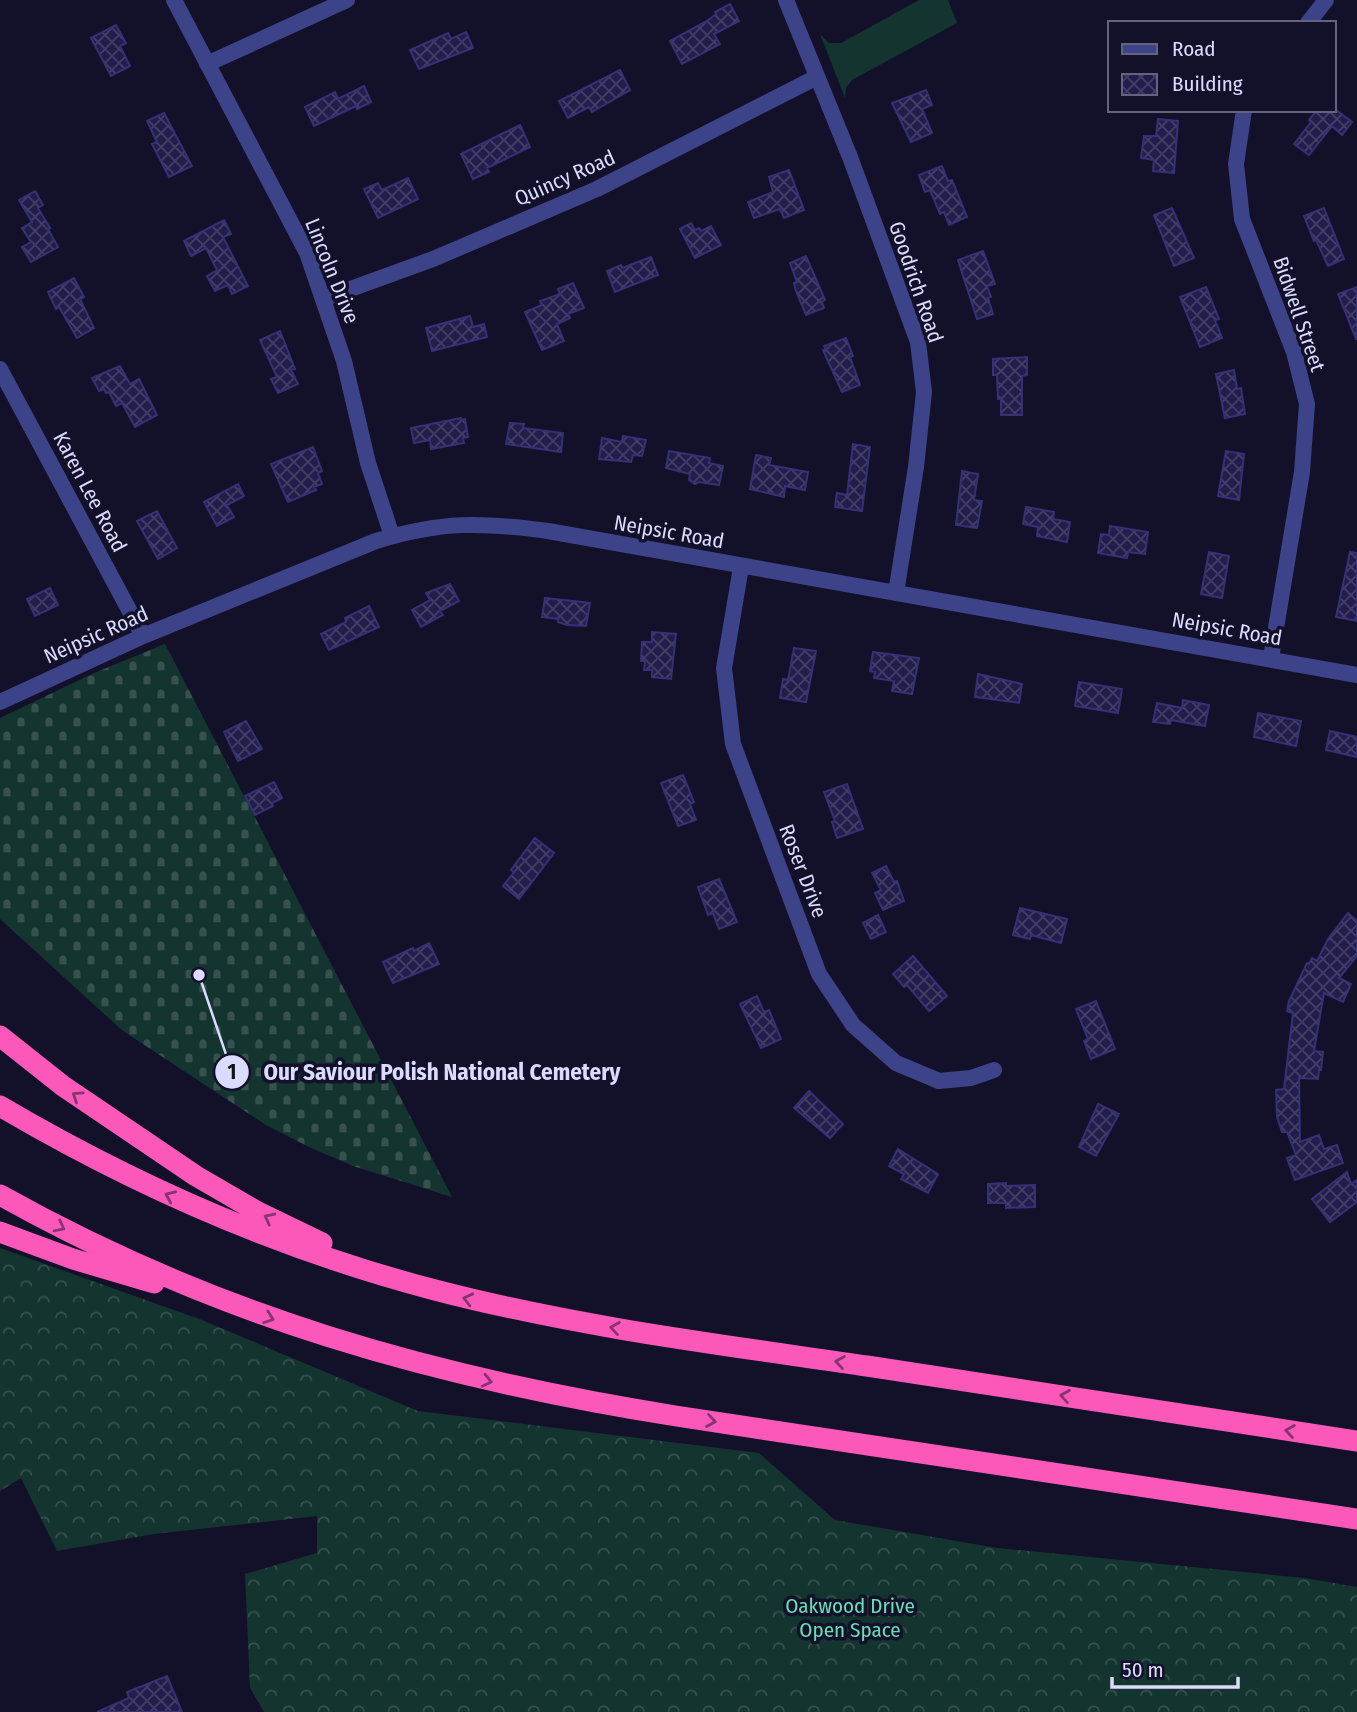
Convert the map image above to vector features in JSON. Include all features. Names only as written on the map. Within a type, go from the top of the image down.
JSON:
[{"type":"highway","points":[[0,1036],[63,1086],[187,1170],[258,1212],[325,1244],[348,1265]]},
{"type":"highway","points":[[0,1106],[58,1140],[152,1187],[246,1228],[348,1265],[463,1297],[580,1322],[1357,1441]]},
{"type":"highway","points":[[0,1195],[110,1252],[222,1300],[295,1327],[389,1356],[484,1380],[572,1399],[1357,1519]]},
{"type":"highway","points":[[0,1232],[108,1270],[222,1300]]},
{"type":"street","name":"Lincoln Drive","points":[[174,0],[307,253],[344,360],[368,463],[392,536]]},
{"type":"street","points":[[207,64],[347,0]]},
{"type":"street","name":"Goodrich Road","points":[[786,0],[850,157],[918,342],[924,392],[916,467],[896,593]]},
{"type":"street","points":[[1310,21],[1326,0]]},
{"type":"street","name":"Quincy Road","points":[[323,299],[433,259],[597,189],[817,77]]},
{"type":"street","name":"Bidwell Street","points":[[1244,112],[1236,164],[1242,219],[1294,352],[1307,404],[1303,472],[1271,658]]},
{"type":"street","name":"Karen Lee Road","points":[[0,369],[143,636]]},
{"type":"street","name":"Neipsic Road","points":[[0,702],[143,636],[392,536],[463,523],[548,531],[1357,675]]},
{"type":"street","name":"Roser Drive","points":[[741,567],[724,668],[733,744],[819,974],[853,1025],[896,1063],[939,1081],[971,1077],[994,1070]]},
{"type":"green space","points":[[919,0],[948,0],[957,23],[852,80],[846,88],[845,98],[820,34],[829,43],[841,43]]},
{"type":"green space","points":[[165,644],[452,1197],[353,1166],[266,1125],[123,1031],[0,919],[0,718],[94,673]]},
{"type":"green space","name":"Oakwood Drive Open Space","points":[[0,1248],[202,1320],[418,1411],[759,1453],[835,1520],[997,1548],[1304,1578],[1357,1587],[1357,1712],[264,1712],[250,1688],[245,1574],[317,1553],[317,1516],[154,1534],[57,1551],[21,1478],[0,1491]]},
{"type":"building","points":[[730,4],[739,21],[714,34],[720,44],[682,64],[670,41],[707,21],[715,12]]},
{"type":"building","points":[[116,25],[126,43],[120,46],[130,66],[111,76],[91,38]]},
{"type":"building","points":[[466,32],[473,48],[419,69],[410,50],[448,33],[451,39]]},
{"type":"building","points":[[620,70],[630,90],[592,112],[589,107],[568,118],[559,101]]},
{"type":"building","points":[[364,86],[371,102],[357,109],[356,106],[314,126],[305,107],[335,92],[338,99]]},
{"type":"building","points":[[926,90],[932,105],[922,109],[932,133],[911,142],[892,103]]},
{"type":"building","points":[[1336,110],[1352,122],[1342,135],[1332,126],[1309,155],[1294,144],[1311,122],[1309,120],[1315,112]]},
{"type":"building","points":[[164,113],[192,166],[169,177],[152,144],[157,142],[147,121]]},
{"type":"building","points":[[1158,119],[1178,121],[1174,173],[1153,171],[1154,160],[1141,158],[1144,136],[1156,136]]},
{"type":"building","points":[[520,125],[530,147],[487,168],[489,172],[473,179],[461,154]]},
{"type":"building","points":[[942,166],[948,181],[952,180],[967,217],[949,225],[944,212],[940,214],[930,190],[925,192],[919,175]]},
{"type":"building","points":[[789,170],[804,210],[784,218],[780,209],[754,218],[748,202],[773,192],[769,177]]},
{"type":"building","points":[[408,178],[418,199],[378,218],[364,189],[378,183],[382,190]]},
{"type":"building","points":[[35,191],[43,205],[38,208],[58,247],[31,262],[22,247],[31,242],[22,228],[32,222],[19,200]]},
{"type":"building","points":[[1172,208],[1194,258],[1174,266],[1154,215]]},
{"type":"building","points":[[1324,208],[1344,259],[1328,266],[1304,216]]},
{"type":"building","points":[[224,220],[231,234],[223,237],[248,286],[232,294],[228,285],[215,291],[207,276],[217,270],[206,248],[191,256],[184,241]]},
{"type":"building","points":[[691,223],[695,230],[699,228],[701,231],[711,226],[721,245],[695,258],[680,229]]},
{"type":"building","points":[[983,251],[995,284],[987,286],[993,314],[977,319],[958,260]]},
{"type":"building","points":[[806,256],[825,300],[822,302],[824,308],[806,315],[796,291],[794,283],[797,282],[790,263]]},
{"type":"building","points":[[651,257],[658,275],[615,292],[607,271]]},
{"type":"building","points":[[74,278],[84,297],[80,299],[94,328],[77,338],[59,307],[56,309],[48,292]]},
{"type":"building","points":[[573,283],[584,308],[568,314],[570,318],[557,324],[564,341],[542,350],[525,312],[542,305],[540,301],[560,294],[558,289]]},
{"type":"building","points":[[1206,287],[1219,319],[1215,320],[1222,338],[1200,347],[1180,297]]},
{"type":"building","points":[[1357,287],[1357,339],[1356,339],[1338,294]]},
{"type":"building","points":[[470,316],[473,327],[484,324],[487,337],[432,351],[426,328]]},
{"type":"building","points":[[280,331],[295,369],[291,370],[298,384],[278,393],[271,379],[277,377],[260,340]]},
{"type":"building","points":[[846,338],[860,385],[842,392],[823,350],[826,349],[824,346]]},
{"type":"building","points":[[1027,357],[1027,375],[1022,376],[1022,415],[1001,415],[997,375],[993,375],[993,359]]},
{"type":"building","points":[[120,366],[130,384],[139,379],[157,415],[135,427],[122,403],[116,406],[109,392],[106,393],[104,389],[99,391],[92,378]]},
{"type":"building","points":[[1234,370],[1237,389],[1241,388],[1245,414],[1225,418],[1216,374]]},
{"type":"building","points":[[465,419],[468,437],[463,438],[464,443],[431,449],[430,440],[414,443],[411,428]]},
{"type":"building","points":[[510,423],[524,424],[523,428],[563,433],[561,452],[506,444]]},
{"type":"building","points":[[623,436],[646,440],[642,456],[633,455],[631,462],[599,459],[602,438],[622,442]]},
{"type":"building","points":[[853,444],[870,447],[862,511],[835,507],[837,493],[847,495]]},
{"type":"building","points":[[313,447],[322,471],[318,473],[322,484],[314,487],[316,490],[288,502],[271,464]]},
{"type":"building","points":[[669,451],[710,458],[709,463],[723,466],[719,485],[699,482],[695,484],[689,480],[690,474],[666,468]]},
{"type":"building","points":[[1226,451],[1244,454],[1239,500],[1218,496]]},
{"type":"building","points":[[756,455],[771,458],[769,465],[808,472],[805,490],[785,486],[784,497],[750,489]]},
{"type":"building","points":[[962,471],[978,474],[974,500],[982,501],[977,528],[956,525]]},
{"type":"building","points":[[238,484],[244,496],[227,505],[234,517],[217,526],[204,502]]},
{"type":"building","points":[[1026,507],[1054,512],[1053,519],[1070,522],[1067,542],[1037,536],[1038,527],[1023,524]]},
{"type":"building","points":[[157,511],[177,548],[158,559],[137,521]]},
{"type":"building","points":[[1110,526],[1148,532],[1145,554],[1128,552],[1127,558],[1098,553],[1101,534],[1109,535]]},
{"type":"building","points":[[1209,552],[1229,556],[1222,598],[1201,594]]},
{"type":"building","points":[[1350,552],[1357,553],[1357,621],[1336,617]]},
{"type":"building","points":[[450,584],[459,601],[440,611],[443,615],[421,627],[412,610],[430,600],[426,593]]},
{"type":"building","points":[[50,588],[58,605],[35,616],[27,599]]},
{"type":"building","points":[[545,598],[590,603],[586,626],[567,625],[558,622],[558,619],[542,617]]},
{"type":"building","points":[[369,606],[379,627],[329,650],[321,634],[346,622],[345,618]]},
{"type":"building","points":[[652,632],[676,634],[671,679],[652,677],[652,670],[644,670],[645,661],[641,661],[642,642],[652,642]]},
{"type":"building","points":[[794,648],[816,651],[806,702],[780,698],[783,679],[788,680]]},
{"type":"building","points":[[873,652],[919,658],[912,694],[892,691],[894,681],[874,678],[875,672],[870,671]]},
{"type":"building","points":[[978,674],[1022,684],[1019,703],[975,697]]},
{"type":"building","points":[[1079,682],[1122,689],[1118,713],[1075,706]]},
{"type":"building","points":[[1183,700],[1209,705],[1205,726],[1171,720],[1170,724],[1153,722],[1157,703],[1182,708]]},
{"type":"building","points":[[1258,713],[1301,721],[1296,746],[1254,737]]},
{"type":"building","points":[[246,721],[262,749],[238,761],[224,732]]},
{"type":"building","points":[[1330,731],[1357,737],[1357,757],[1326,750]]},
{"type":"building","points":[[683,775],[694,802],[690,804],[696,820],[678,826],[661,783]]},
{"type":"building","points":[[274,782],[282,798],[255,815],[245,796]]},
{"type":"building","points":[[847,784],[863,829],[837,838],[832,822],[835,821],[824,792]]},
{"type":"building","points":[[535,838],[554,853],[519,899],[503,886],[514,872],[511,870]]},
{"type":"building","points":[[886,866],[894,882],[897,881],[904,901],[883,910],[875,893],[881,890],[872,873]]},
{"type":"building","points":[[719,879],[737,922],[719,929],[713,913],[708,915],[698,887]]},
{"type":"building","points":[[1020,908],[1067,919],[1061,943],[1031,935],[1030,939],[1013,935]]},
{"type":"building","points":[[1348,913],[1357,921],[1357,956],[1339,978],[1351,984],[1343,1002],[1324,993],[1314,1051],[1323,1052],[1321,1070],[1318,1079],[1299,1078],[1300,1142],[1319,1135],[1324,1149],[1337,1145],[1343,1163],[1295,1180],[1287,1158],[1296,1155],[1287,1132],[1282,1132],[1277,1117],[1276,1090],[1284,1089],[1293,1013],[1287,1011],[1307,963],[1309,964],[1312,958],[1317,961],[1328,939]]},
{"type":"building","points":[[878,915],[886,932],[871,939],[863,923]]},
{"type":"building","points":[[429,943],[439,964],[393,983],[383,962]]},
{"type":"building","points":[[913,956],[947,996],[929,1011],[907,985],[904,987],[893,974]]},
{"type":"building","points":[[757,996],[764,1012],[769,1010],[781,1039],[761,1048],[740,1004]]},
{"type":"building","points":[[1096,1001],[1115,1049],[1091,1059],[1084,1041],[1088,1039],[1076,1009]]},
{"type":"building","points":[[809,1091],[843,1124],[830,1138],[794,1108]]},
{"type":"building","points":[[1098,1104],[1119,1114],[1096,1156],[1079,1147]]},
{"type":"building","points":[[898,1149],[938,1174],[928,1193],[901,1179],[904,1174],[889,1166]]},
{"type":"building","points":[[1347,1172],[1351,1184],[1357,1180],[1357,1202],[1330,1222],[1312,1199]]},
{"type":"building","points":[[1006,1183],[1006,1186],[1035,1185],[1035,1207],[1006,1208],[1006,1203],[988,1203],[988,1184]]},
{"type":"building","points":[[167,1676],[182,1712],[97,1712],[129,1698],[127,1692]]},
{"type":"place","name":"Our Saviour Polish National Cemetery","points":[[199,975]]}]
